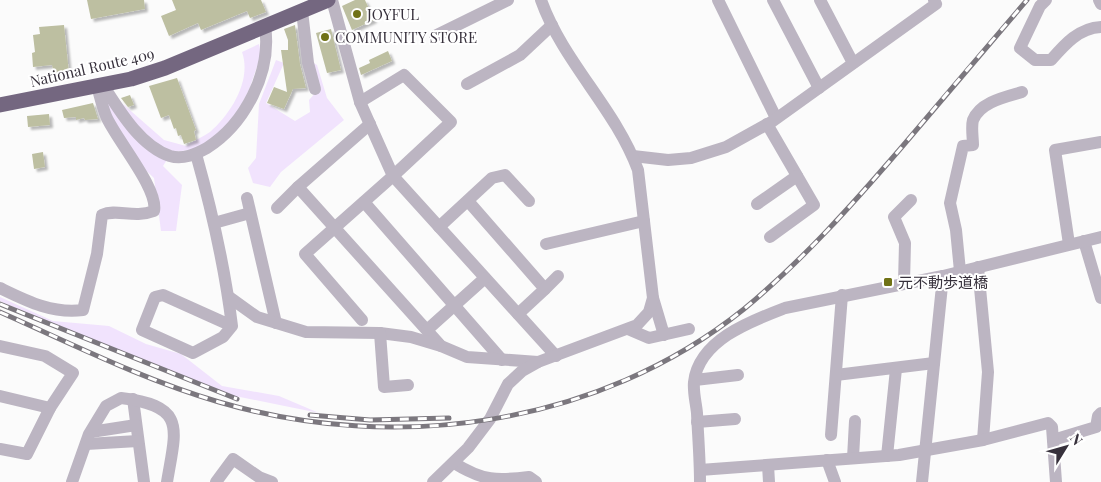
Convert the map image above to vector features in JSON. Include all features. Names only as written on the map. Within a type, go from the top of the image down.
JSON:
[{"type":"highway","name":"National Route 409","points":[[0,105],[100,85],[165,68],[330,0]]},
{"type":"street","points":[[330,0],[360,102],[394,176],[556,356]]},
{"type":"street","points":[[434,36],[508,0]]},
{"type":"street","points":[[541,0],[552,25],[633,156],[638,170],[653,298],[664,335]]},
{"type":"street","points":[[718,0],[771,121],[797,176],[814,205],[770,236]]},
{"type":"street","points":[[773,0],[819,88]]},
{"type":"street","points":[[820,0],[854,63]]},
{"type":"street","points":[[633,156],[668,160],[691,158],[726,147],[771,121],[819,88],[936,4],[934,0]]},
{"type":"street","points":[[1046,0],[1040,6],[1020,48],[1035,60],[1051,60],[1071,38],[1101,27]]},
{"type":"street","points":[[1100,0],[1101,4]]},
{"type":"street","points":[[302,11],[308,62],[315,89]]},
{"type":"street","points":[[467,84],[520,55],[552,25]]},
{"type":"street","points":[[100,85],[128,123],[155,148],[171,157],[196,154],[219,140],[238,120],[254,94],[266,58],[266,26]]},
{"type":"street","points":[[360,102],[404,74],[451,122],[394,176],[305,254],[362,320]]},
{"type":"street","points":[[0,288],[39,307],[68,312],[83,310],[97,254],[102,215],[110,212],[130,215],[154,211],[155,204],[140,172],[106,116],[100,85]]},
{"type":"street","points":[[960,271],[956,230],[950,203],[963,146],[973,145],[973,120],[982,109],[995,100],[1022,92]]},
{"type":"street","points":[[277,208],[298,187],[370,124]]},
{"type":"street","points":[[1069,244],[1055,150],[1101,142]]},
{"type":"street","points":[[196,154],[214,223],[232,326],[223,337],[193,353],[142,330],[155,297],[163,294],[232,326]]},
{"type":"street","points":[[439,227],[492,178],[504,175],[529,201]]},
{"type":"street","points":[[757,204],[797,176]]},
{"type":"street","points":[[298,187],[441,346]]},
{"type":"street","points":[[247,198],[276,323]]},
{"type":"street","points":[[904,283],[905,243],[894,217],[911,200]]},
{"type":"street","points":[[468,201],[545,289]]},
{"type":"street","points":[[364,202],[502,360]]},
{"type":"street","points":[[214,223],[250,213]]},
{"type":"street","points":[[546,244],[644,220]]},
{"type":"street","points":[[1056,482],[1052,427],[1048,423],[983,440],[925,451],[887,456],[768,465],[700,476],[695,380],[703,357],[715,345],[761,317],[785,308],[943,276],[1101,237]]},
{"type":"street","points":[[1084,240],[1101,298]]},
{"type":"street","points":[[978,267],[988,372],[983,440]]},
{"type":"street","points":[[518,314],[558,276]]},
{"type":"street","points":[[922,482],[943,276]]},
{"type":"street","points":[[427,330],[485,278]]},
{"type":"street","points":[[831,435],[842,295]]},
{"type":"street","points":[[228,297],[257,317],[306,332],[380,333],[410,337],[441,346],[467,357],[538,362]]},
{"type":"street","points":[[433,482],[454,463],[490,419],[508,384],[522,372],[538,362],[637,325],[649,312],[653,298]]},
{"type":"street","points":[[628,329],[649,338],[688,329]]},
{"type":"street","points":[[380,333],[384,386],[408,385]]},
{"type":"street","points":[[0,346],[45,356],[73,373],[50,408],[27,454],[0,449]]},
{"type":"street","points":[[836,374],[896,369],[934,363]]},
{"type":"street","points":[[887,456],[896,369]]},
{"type":"street","points":[[695,380],[738,375]]},
{"type":"street","points":[[0,396],[50,408]]},
{"type":"street","points":[[72,482],[88,438],[106,406],[121,398],[160,406],[167,412],[173,422],[174,441],[167,482]]},
{"type":"street","points":[[132,399],[144,482]]},
{"type":"street","points":[[1053,440],[1096,427],[1098,416],[1101,413]]},
{"type":"street","points":[[697,422],[735,419]]},
{"type":"street","points":[[853,458],[855,421]]},
{"type":"street","points":[[88,438],[136,425]]},
{"type":"street","points":[[88,438],[138,441]]},
{"type":"street","points":[[216,482],[233,459],[259,477],[272,482]]},
{"type":"street","points":[[827,460],[835,482]]},
{"type":"street","points":[[454,463],[467,471],[498,481],[529,477],[536,482]]},
{"type":"street","points":[[768,465],[769,482]]},
{"type":"shaded area","points":[[259,44],[261,55],[249,90],[235,117],[200,149],[172,152],[163,166],[182,185],[176,231],[161,231],[154,178],[140,165],[109,114],[106,98],[116,98],[164,140],[186,146],[210,132],[225,116],[238,96],[242,85],[244,63],[242,52]]},
{"type":"shaded area","points":[[276,60],[284,63],[266,103],[295,121],[310,112],[309,100],[318,90],[312,62],[317,65],[327,98],[344,120],[281,172],[270,187],[253,183],[248,168],[256,158],[259,104]]},
{"type":"shaded area","points":[[0,297],[53,321],[109,326],[146,344],[181,354],[222,386],[279,396],[319,413],[235,396],[210,388],[6,304],[0,301]]},
{"type":"building","points":[[87,0],[144,0],[145,9],[91,19]]},
{"type":"building","points":[[172,0],[261,0],[266,12],[250,18],[247,11],[201,30],[198,23],[169,36],[161,16],[176,10]]},
{"type":"building","points":[[355,0],[365,0],[374,20],[352,30],[342,6]]},
{"type":"building","points":[[64,25],[69,73],[54,74],[52,65],[33,67],[32,53],[35,52],[33,35],[40,34],[39,27]]},
{"type":"building","points":[[295,25],[300,64],[306,88],[293,89],[284,109],[267,103],[274,87],[287,92],[281,50],[288,50],[288,40],[284,29]]},
{"type":"building","points":[[331,29],[341,70],[327,73],[316,33]]},
{"type":"building","points":[[388,51],[392,61],[361,75],[359,68],[370,63],[369,60]]},
{"type":"building","points":[[177,78],[196,130],[194,131],[196,140],[184,144],[181,135],[178,136],[176,128],[174,129],[169,115],[161,118],[149,86]]},
{"type":"building","points":[[130,95],[134,105],[128,107],[121,98]]},
{"type":"building","points":[[93,103],[98,119],[85,120],[84,118],[76,120],[76,117],[64,118],[62,110]]},
{"type":"building","points":[[49,114],[50,125],[28,127],[27,116]]},
{"type":"building","points":[[43,152],[45,167],[34,169],[32,154]]},
{"type":"railway","points":[[0,312],[108,361],[163,383],[219,402],[286,418],[355,426],[424,426],[493,419],[560,404],[625,380],[687,349],[744,309],[765,291],[826,232],[864,190],[1027,0]]},
{"type":"railway","points":[[0,304],[237,399]]},
{"type":"railway","points":[[310,415],[370,420],[449,418]]},
{"type":"place","name":"JOYFUL","points":[[357,14]]},
{"type":"place","name":"COMMUNITY STORE","points":[[325,37]]},
{"type":"place","name":"元不動歩道橋","points":[[888,282]]}]
